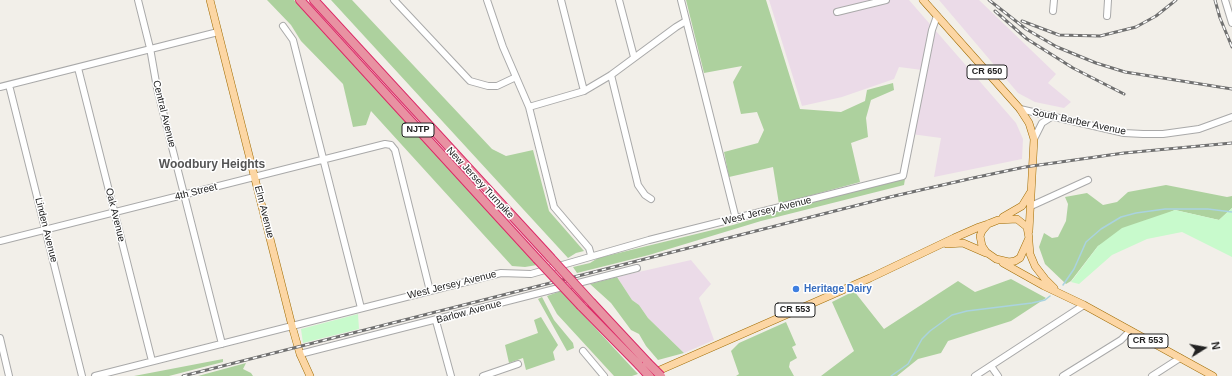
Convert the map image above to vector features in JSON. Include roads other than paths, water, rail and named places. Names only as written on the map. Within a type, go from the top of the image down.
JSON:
[{"type":"highway","name":"New Jersey Turnpike","points":[[300,0],[537,259],[649,376]]},
{"type":"highway","name":"New Jersey Turnpike","points":[[314,0],[661,376]]},
{"type":"main road","name":"Elm Avenue","points":[[210,0],[292,326],[300,354],[310,376]]},
{"type":"main road","name":"CR 650","points":[[923,0],[1020,109],[1029,123],[1034,139],[1028,236]]},
{"type":"main road","name":"CR 650","points":[[998,220],[1022,206],[1032,188]]},
{"type":"main road","points":[[1017,219],[1025,224],[1028,236],[1025,250],[1018,260],[1009,262],[993,257],[984,250],[980,240],[982,231],[988,224],[998,220],[1017,219]]},
{"type":"main road","name":"CR 553","points":[[646,376],[988,224]]},
{"type":"main road","name":"CR 553","points":[[1028,236],[1030,254],[1038,272],[1063,295]]},
{"type":"main road","name":"CR 553","points":[[945,244],[962,243],[993,257],[1213,376]]},
{"type":"street","name":"Central Avenue","points":[[138,0],[150,48],[157,88],[222,344]]},
{"type":"street","points":[[394,0],[470,81],[488,86],[497,86],[516,77]]},
{"type":"street","points":[[487,0],[503,47],[529,107],[554,207],[589,248],[591,255]]},
{"type":"street","points":[[561,0],[584,92]]},
{"type":"street","points":[[619,0],[634,57]]},
{"type":"street","points":[[681,0],[736,219]]},
{"type":"street","points":[[837,12],[886,0]]},
{"type":"street","points":[[1053,11],[1054,0]]},
{"type":"street","points":[[1107,16],[1108,0]]},
{"type":"street","points":[[1225,0],[1232,23]]},
{"type":"street","name":"West Jersey Avenue","points":[[95,376],[501,273],[531,274],[591,255],[903,176],[932,30],[937,16]]},
{"type":"street","points":[[529,107],[584,92],[611,75],[686,21]]},
{"type":"street","points":[[283,26],[293,40],[361,308]]},
{"type":"street","points":[[0,87],[218,32]]},
{"type":"street","name":"Oak Avenue","points":[[78,68],[152,361]]},
{"type":"street","points":[[611,75],[638,185],[645,195],[651,199]]},
{"type":"street","name":"Linden Avenue","points":[[9,85],[82,376]]},
{"type":"street","name":"South Barber Avenue","points":[[1020,109],[1124,133],[1163,134],[1199,129],[1232,117]]},
{"type":"street","points":[[1034,139],[1042,123],[1053,116]]},
{"type":"street","name":"4th Street","points":[[0,241],[385,144],[392,145],[396,150],[430,291]]},
{"type":"street","points":[[1031,206],[1088,180]]},
{"type":"street","name":"Barlow Avenue","points":[[300,354],[436,321],[637,268]]},
{"type":"street","points":[[975,376],[1084,305]]},
{"type":"street","points":[[436,321],[451,376]]},
{"type":"street","points":[[1063,376],[1122,340],[1130,331]]},
{"type":"street","points":[[0,338],[9,376]]},
{"type":"street","points":[[583,351],[604,376]]},
{"type":"street","points":[[1152,376],[1180,358]]},
{"type":"street","points":[[484,376],[518,364]]},
{"type":"street","points":[[991,366],[998,376]]},
{"type":"waterway","points":[[1063,285],[1074,269],[1086,242],[1101,229],[1121,217],[1136,213],[1165,209],[1208,209],[1232,212]]},
{"type":"waterway","points":[[891,376],[908,364],[922,339],[930,331],[952,315],[967,311],[1032,303],[1045,300],[1050,296]]},
{"type":"railway","points":[[989,0],[1026,29],[1057,47],[1096,63],[1125,72],[1232,89]]},
{"type":"railway","points":[[1022,21],[1059,35],[1100,36],[1136,27],[1156,16],[1176,0]]},
{"type":"railway","points":[[1215,0],[1220,18],[1232,47]]},
{"type":"railway","points":[[995,11],[1027,39],[1073,68],[1124,94]]},
{"type":"railway","points":[[183,376],[890,197],[973,178],[1025,167],[1124,153],[1232,143]]},
{"type":"place","name":"Heritage Dairy","points":[[796,289]]},
{"type":"district","name":"Woodbury Heights","points":[[212,165]]}]
